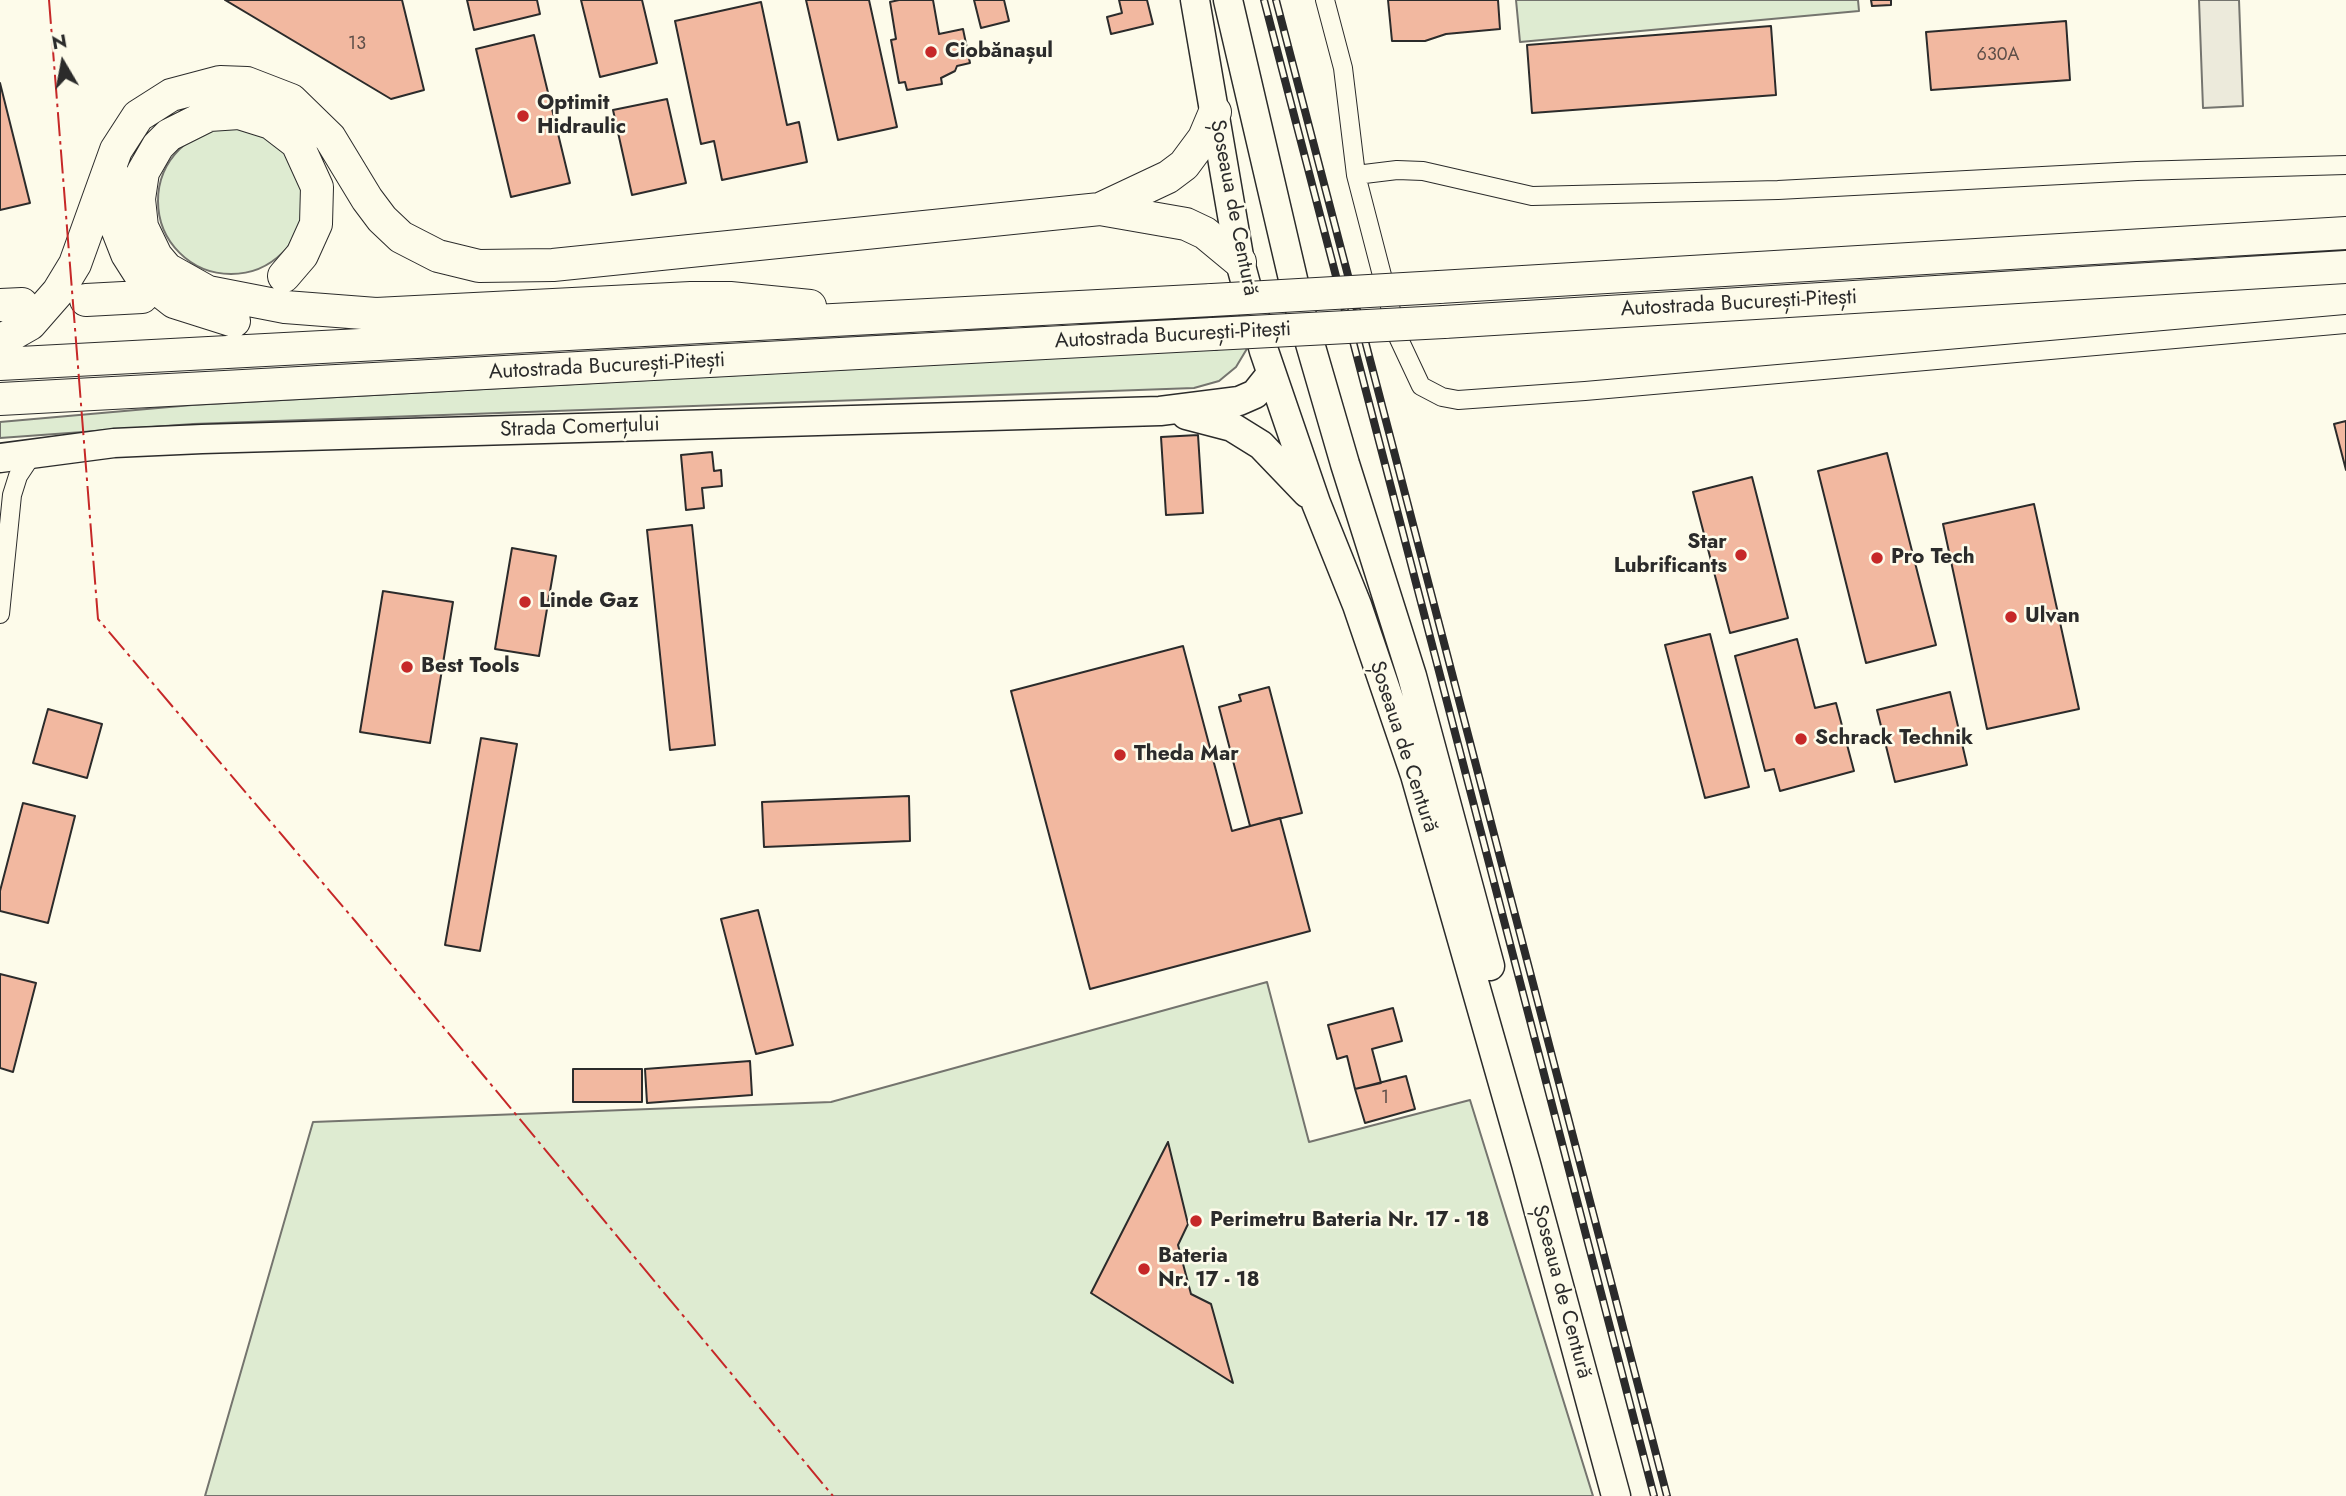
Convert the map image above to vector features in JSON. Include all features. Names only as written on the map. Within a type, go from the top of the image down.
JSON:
[{"type":"highway","points":[[0,341],[30,324],[58,292],[75,264],[116,150],[138,116],[171,95],[220,82],[247,83],[271,90],[291,100],[312,117],[330,138],[382,219],[401,237],[438,256],[479,266],[553,265],[1100,209],[1186,224],[1205,233],[1240,262]]},
{"type":"highway","points":[[1100,209],[1168,177],[1184,164],[1204,138],[1215,112]]},
{"type":"highway","points":[[284,276],[302,255],[316,224],[317,187],[297,143],[271,123],[239,113],[209,115],[169,135],[149,159],[139,186],[140,214],[148,242],[156,256],[180,278],[208,292],[230,298],[327,312],[388,314],[730,298],[891,316]]},
{"type":"highway","points":[[116,150],[115,211],[127,254],[154,289],[174,302],[200,313],[248,323],[327,329],[654,316],[745,325]]},
{"type":"highway","name":"Autostrada București-Pitești","points":[[0,364],[1212,300],[2346,233]]},
{"type":"highway","name":"Autostrada București-Pitești","points":[[0,399],[1444,322],[2346,268]]},
{"type":"highway","points":[[86,300],[142,297]]},
{"type":"main road","name":"Șoseaua de Centură","points":[[1195,0],[1240,262],[1271,374],[1316,503],[1357,605],[1415,775],[1526,1164],[1616,1496]]},
{"type":"main road","name":"Șoseaua de Centură","points":[[1228,0],[1300,309],[1425,721],[1635,1496]]},
{"type":"main road","points":[[1160,411],[1239,401],[1255,394],[1271,374]]},
{"type":"main road","points":[[1160,411],[1231,427],[1261,445],[1316,503]]},
{"type":"main road","name":"Strada Comerțului","points":[[0,458],[114,443],[202,439],[1160,411]]},
{"type":"street","points":[[1325,0],[1343,68],[1356,175],[1398,337],[1420,386],[1427,392],[1458,400],[2346,324]]},
{"type":"street","points":[[1356,175],[1397,170],[1423,172],[1532,196],[1778,190],[2137,171],[2346,165]]},
{"type":"street","points":[[0,614],[8,521],[18,476],[34,452]]},
{"type":"street","points":[[0,497],[8,521]]},
{"type":"green space","points":[[1516,0],[1858,0],[1859,11],[1520,42]]},
{"type":"green space","points":[[231,128],[259,134],[282,150],[298,173],[304,201],[298,229],[282,252],[259,268],[231,274],[203,268],[180,252],[164,229],[158,201],[164,173],[180,150],[203,134]]},
{"type":"green space","points":[[1248,347],[1236,367],[1219,381],[1194,388],[193,424],[0,438],[0,422],[192,405]]},
{"type":"green space","points":[[1267,982],[1309,1142],[1470,1100],[1593,1496],[205,1496],[313,1122],[831,1102]]},
{"type":"shaded area","points":[[2199,0],[2239,0],[2243,106],[2203,108]]},
{"type":"building","points":[[225,0],[402,0],[424,90],[391,99]]},
{"type":"building","points":[[467,0],[537,0],[540,14],[474,30]]},
{"type":"building","points":[[581,0],[642,0],[657,63],[600,77]]},
{"type":"building","points":[[806,0],[869,0],[897,127],[838,140]]},
{"type":"building","name":"Ciobănașul","points":[[933,0],[939,34],[963,29],[970,63],[957,66],[955,71],[941,78],[942,84],[907,90],[905,82],[899,83],[891,40],[896,39],[890,2]]},
{"type":"building","points":[[974,0],[1004,0],[1009,21],[981,28]]},
{"type":"building","name":"Ciobănașul","points":[[1119,0],[1147,0],[1153,24],[1111,34],[1107,17],[1122,13]]},
{"type":"building","points":[[1388,0],[1498,0],[1500,29],[1446,34],[1425,41],[1392,41]]},
{"type":"building","points":[[1871,0],[1891,0],[1891,5],[1872,6]]},
{"type":"building","points":[[761,2],[787,125],[799,122],[807,162],[722,180],[714,141],[701,144],[675,21]]},
{"type":"building","points":[[2066,21],[2070,80],[1931,90],[1926,32]]},
{"type":"building","points":[[1771,26],[1776,95],[1532,113],[1527,45]]},
{"type":"building","name":"Optimit Hidraulic","points":[[534,35],[570,183],[511,197],[476,49]]},
{"type":"building","points":[[0,83],[30,203],[0,210]]},
{"type":"building","points":[[667,99],[686,183],[632,195],[613,110]]},
{"type":"building","points":[[2346,421],[2346,470],[2334,424]]},
{"type":"building","points":[[1198,435],[1203,513],[1166,515],[1161,437]]},
{"type":"building","points":[[712,452],[714,471],[721,470],[722,486],[702,488],[704,508],[686,510],[681,455]]},
{"type":"building","name":"Pro Tech","points":[[1887,453],[1936,645],[1866,663],[1818,471]]},
{"type":"building","name":"Star Lubrificants","points":[[1752,477],[1788,618],[1730,633],[1693,492]]},
{"type":"building","name":"Ulvan","points":[[2034,504],[2079,709],[1987,729],[1943,524]]},
{"type":"building","points":[[692,525],[715,745],[670,750],[647,530]]},
{"type":"building","name":"Linde Gaz","points":[[512,548],[556,556],[539,656],[495,649]]},
{"type":"building","name":"Best Tools","points":[[383,591],[453,602],[430,743],[360,732]]},
{"type":"building","points":[[1710,634],[1749,787],[1705,798],[1665,645]]},
{"type":"building","name":"Schrack Technik","points":[[1797,639],[1815,708],[1836,703],[1854,771],[1780,791],[1774,769],[1765,771],[1735,656]]},
{"type":"building","name":"Theda Mar","points":[[1183,646],[1232,831],[1280,818],[1310,931],[1090,989],[1011,691]]},
{"type":"building","points":[[1269,687],[1302,813],[1250,826],[1219,707],[1241,701],[1239,695]]},
{"type":"building","points":[[1950,692],[1967,765],[1895,782],[1877,710]]},
{"type":"building","points":[[48,709],[102,724],[87,778],[33,763]]},
{"type":"building","points":[[481,738],[517,744],[480,951],[445,945]]},
{"type":"building","points":[[909,796],[910,841],[764,847],[762,802]]},
{"type":"building","points":[[23,803],[75,816],[48,923],[0,911],[0,891]]},
{"type":"building","points":[[758,910],[793,1045],[756,1054],[721,919]]},
{"type":"building","points":[[0,974],[36,983],[13,1072],[0,1068]]},
{"type":"building","points":[[1393,1008],[1402,1041],[1372,1049],[1381,1083],[1355,1089],[1347,1056],[1337,1059],[1328,1025]]},
{"type":"building","points":[[750,1061],[752,1095],[647,1103],[645,1069]]},
{"type":"building","points":[[573,1069],[642,1069],[642,1102],[573,1102]]},
{"type":"building","points":[[1406,1076],[1415,1109],[1365,1123],[1355,1089]]},
{"type":"building","name":"Bateria Nr. 17 - 18","points":[[1168,1142],[1188,1224],[1178,1245],[1191,1294],[1211,1304],[1233,1383],[1091,1293]]},
{"type":"railway","points":[[1264,0],[1654,1496]]},
{"type":"railway","points":[[1276,0],[1667,1496]]},
{"type":"power","points":[[49,0],[98,619],[356,922],[833,1496]]},
{"type":"place","name":"Ciobănașul","points":[[931,52]]},
{"type":"place","name":"Optimit Hidraulic","points":[[523,116]]},
{"type":"place","name":"Star Lubrificants","points":[[1741,555]]},
{"type":"place","name":"Pro Tech","points":[[1877,558]]},
{"type":"place","name":"Linde Gaz","points":[[525,602]]},
{"type":"place","name":"Ulvan","points":[[2011,617]]},
{"type":"place","name":"Best Tools","points":[[407,667]]},
{"type":"place","name":"Schrack Technik","points":[[1801,739]]},
{"type":"place","name":"Theda Mar","points":[[1120,755]]},
{"type":"place","name":"Perimetru Bateria Nr. 17 - 18","points":[[1196,1221]]},
{"type":"place","name":"Bateria Nr. 17 - 18","points":[[1144,1269]]}]
